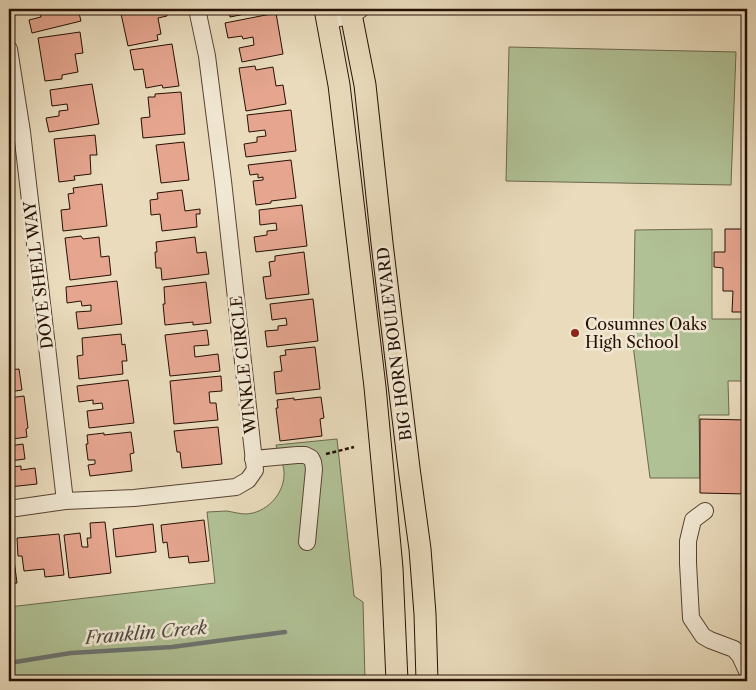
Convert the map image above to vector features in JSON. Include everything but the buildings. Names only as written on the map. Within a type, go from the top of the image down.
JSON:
[{"type":"main road","name":"BIG HORN BOULEVARD","points":[[354,11],[365,85],[382,243],[420,549],[425,614],[427,681]]},
{"type":"main road","name":"BIG HORN BOULEVARD","points":[[326,15],[339,85],[376,396],[392,568],[397,681]]},
{"type":"street","name":"WINKLE CIRCLE","points":[[9,509],[65,501],[134,498],[236,487],[248,480],[255,470],[223,181],[207,56],[197,9]]},
{"type":"street","points":[[326,15],[354,11]]},
{"type":"street","name":"DOVE SHELL WAY","points":[[9,49],[15,132],[65,501]]},
{"type":"street","points":[[253,459],[297,455],[311,458],[314,469],[307,542]]},
{"type":"street","points":[[705,511],[693,520],[688,541],[691,618],[703,636],[734,649],[740,656],[747,671]]},
{"type":"path","points":[[311,458],[354,447]]},
{"type":"green space","points":[[509,47],[736,52],[731,185],[506,181]]},
{"type":"green space","points":[[712,229],[712,319],[747,319],[747,381],[728,381],[729,415],[699,415],[700,478],[650,478],[633,345],[635,230]]},
{"type":"green space","points":[[337,439],[354,596],[363,602],[365,680],[9,681],[9,607],[215,583],[207,512],[227,511],[244,514],[253,513],[267,507],[277,496],[283,483],[283,464],[276,445]]},
{"type":"waterway","name":"Franklin Creek","points":[[9,663],[71,653],[172,647],[285,632]]},
{"type":"place","name":"Cosumnes Oaks High School","points":[[575,333]]}]
